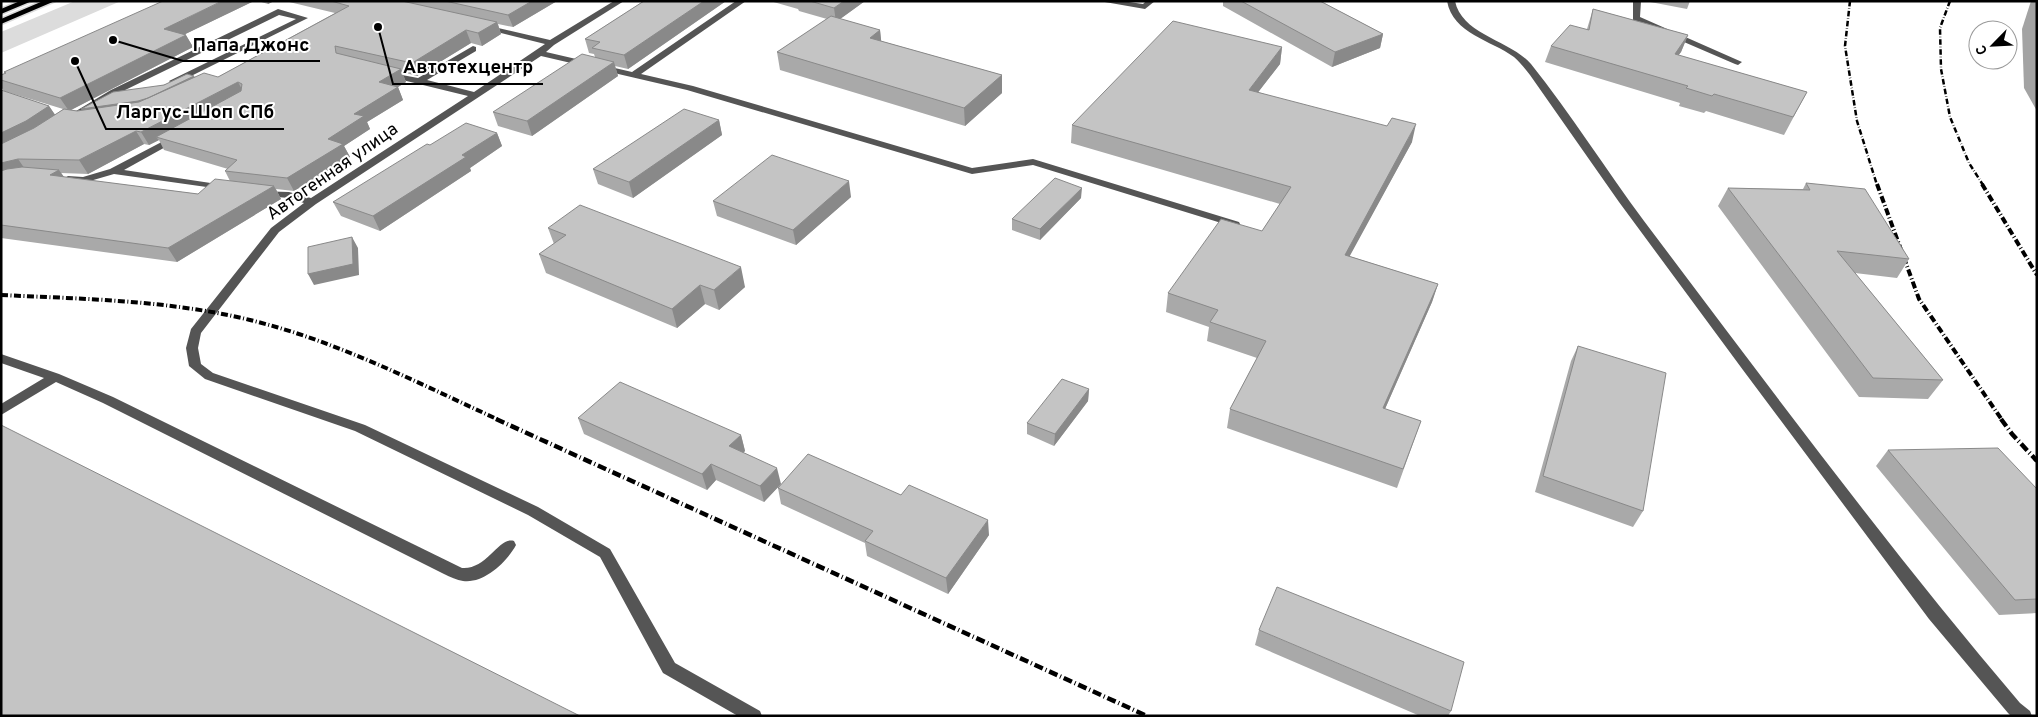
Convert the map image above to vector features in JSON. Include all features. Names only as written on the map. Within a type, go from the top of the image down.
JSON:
[{"type":"main road","points":[[1,12],[28,1]]},
{"type":"main road","points":[[1,22],[51,1]]},
{"type":"street","name":"Автогенная улица","points":[[620,1],[551,43],[540,53],[312,202],[275,230],[195,332],[192,348],[195,366],[208,376],[360,428],[533,511],[605,553],[669,668],[754,716]]},
{"type":"street","points":[[633,75],[742,1]]},
{"type":"street","points":[[1103,1],[1145,7],[1151,1]]},
{"type":"street","points":[[1451,1],[1450,5],[1460,19],[1475,31],[1519,57],[1533,73],[1646,232],[1929,606],[2014,708],[2024,716]]},
{"type":"street","points":[[1637,1],[1636,18],[1738,62]]},
{"type":"street","points":[[54,128],[65,116],[278,12],[304,18],[164,86]]},
{"type":"street","points":[[471,24],[512,32],[551,43]]},
{"type":"street","points":[[420,81],[473,49]]},
{"type":"street","points":[[540,53],[690,88],[972,171],[1034,162],[1240,226]]},
{"type":"street","points":[[382,72],[476,95]]},
{"type":"street","points":[[114,92],[147,88]]},
{"type":"street","points":[[65,116],[93,118]]},
{"type":"street","points":[[56,177],[83,180],[114,171],[183,133]]},
{"type":"street","points":[[114,171],[243,190],[289,194],[312,202]]},
{"type":"street","points":[[1,358],[54,377],[108,400],[448,569],[464,575],[482,570],[498,559],[509,545]]},
{"type":"street","points":[[1,410],[54,377]]},
{"type":"shaded area","points":[[75,1],[121,1],[1,53],[1,32]]},
{"type":"shaded area","points":[[2031,1],[2037,1],[2037,111],[2024,88],[2022,29]]},
{"type":"building","points":[[163,1],[222,1],[164,29],[186,35],[60,98],[1,80],[1,75],[6,73],[4,72]]},
{"type":"building","points":[[331,1],[402,1],[497,22],[478,33],[466,30],[412,63],[335,46],[336,53],[401,69],[379,82],[398,87],[354,114],[364,116],[328,139],[343,144],[287,178],[225,171],[237,160],[156,137],[241,91],[242,84],[238,82],[141,132],[136,131],[79,160],[18,159],[1,163],[1,144],[34,128],[64,109],[77,111],[139,102],[204,73],[218,77],[349,6]]},
{"type":"building","points":[[445,1],[532,1],[508,15]]},
{"type":"building","points":[[644,1],[704,1],[624,55],[592,48],[600,42],[585,39]]},
{"type":"building","points":[[810,1],[844,1],[834,8]]},
{"type":"building","points":[[1241,1],[1320,1],[1383,34],[1335,52]]},
{"type":"building","points":[[1593,9],[1688,35],[1675,54],[1807,92],[1793,117],[1714,94],[1712,96],[1686,88],[1688,86],[1551,46],[1570,25],[1589,30]]},
{"type":"building","points":[[831,16],[880,30],[870,38],[1002,75],[964,108],[777,52]]},
{"type":"building","points":[[1173,21],[1282,47],[1249,90],[1387,126],[1392,118],[1416,124],[1345,255],[1438,284],[1383,408],[1421,421],[1403,469],[1230,409],[1266,341],[1210,322],[1218,310],[1168,293],[1221,219],[1262,231],[1291,187],[1072,125]]},
{"type":"building","points":[[582,54],[614,62],[527,121],[493,112]]},
{"type":"building","points":[[187,74],[194,76],[148,98],[81,109],[113,92],[164,85]]},
{"type":"building","points":[[1,90],[49,106],[26,121],[1,133]]},
{"type":"building","points":[[684,109],[719,120],[629,182],[593,169]]},
{"type":"building","points":[[466,123],[497,133],[462,155],[466,157],[373,216],[333,202],[427,144],[430,145]]},
{"type":"building","points":[[772,155],[849,181],[793,230],[713,201]]},
{"type":"building","points":[[22,167],[59,170],[50,175],[198,194],[215,179],[274,186],[168,248],[1,225],[1,171]]},
{"type":"building","points":[[1055,178],[1082,188],[1040,229],[1012,219]]},
{"type":"building","points":[[1806,183],[1865,189],[1909,259],[1837,251],[1943,380],[1873,378],[1728,188],[1810,190]]},
{"type":"building","points":[[580,205],[741,267],[714,290],[700,285],[672,309],[539,254],[566,235],[548,228]]},
{"type":"building","points":[[352,237],[353,264],[308,274],[308,247]]},
{"type":"building","points":[[1578,346],[1666,373],[1643,511],[1543,476]]},
{"type":"building","points":[[1062,379],[1089,389],[1055,434],[1027,423]]},
{"type":"building","points":[[620,382],[741,435],[729,446],[777,468],[760,486],[711,464],[702,474],[578,418]]},
{"type":"building","points":[[1,425],[580,716],[1,716]]},
{"type":"building","points":[[1998,448],[2037,489],[2037,599],[2015,600],[1888,450]]},
{"type":"building","points":[[808,454],[901,495],[909,485],[988,520],[946,578],[865,541],[873,531],[778,488]]},
{"type":"building","points":[[1277,587],[1464,662],[1451,711],[1259,630]]},
{"type":"railway","points":[[1850,1],[1845,46],[1857,121],[1877,185]]},
{"type":"railway","points":[[1950,1],[1940,28],[1941,69],[1950,117],[1969,163],[1983,185]]},
{"type":"railway","points":[[1877,184],[1919,299],[2002,420]]},
{"type":"railway","points":[[1982,184],[2037,275]]},
{"type":"railway","points":[[1,295],[157,304],[219,313],[250,320],[314,339],[346,351],[499,420]]},
{"type":"railway","points":[[496,419],[1147,716]]},
{"type":"railway","points":[[2001,419],[2037,461]]},
{"type":"place","name":"Автотехцентр","points":[[378,27]]},
{"type":"place","name":"Папа Джонс","points":[[113,40]]},
{"type":"place","name":"Ларгус-Шоп СПб","points":[[75,61]]}]
